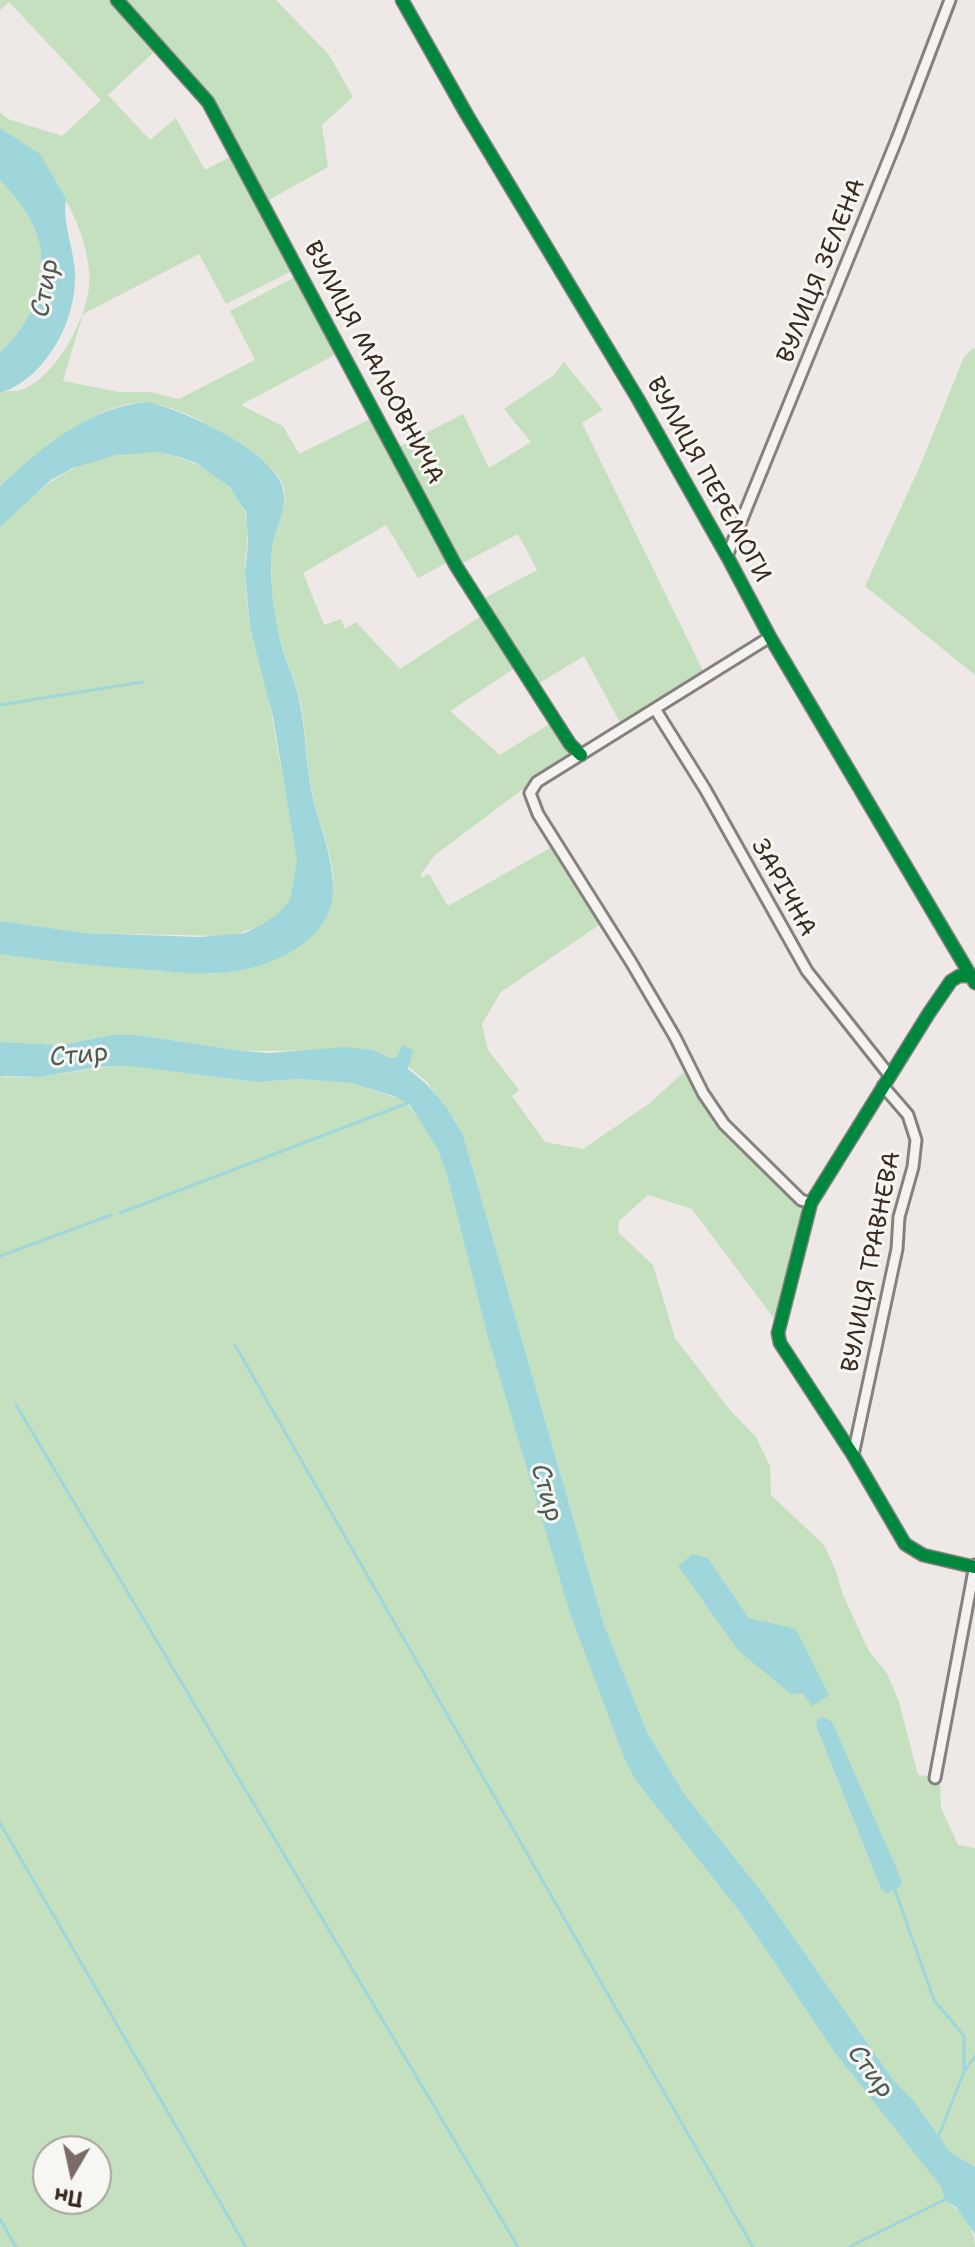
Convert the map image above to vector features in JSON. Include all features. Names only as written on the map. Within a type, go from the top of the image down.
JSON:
[{"type":"street","name":"ВУЛИЦЯ МАЛЬОВНИЧА","points":[[117,0],[208,102],[456,566],[570,744],[581,755]]},
{"type":"street","name":"ВУЛИЦЯ ПЕРЕМОГИ","points":[[402,0],[467,115],[638,399],[770,637],[973,980]]},
{"type":"street","name":"ВУЛИЦЯ ЗЕЛЕНА","points":[[727,556],[897,139],[950,0]]},
{"type":"street","points":[[770,637],[537,782],[530,799],[631,962],[675,1037],[703,1093],[724,1124],[801,1200],[811,1203]]},
{"type":"street","name":"ЗАРІЧНА","points":[[655,709],[705,789],[807,971],[890,1076]]},
{"type":"street","points":[[935,1778],[975,1566],[923,1555],[905,1544],[853,1455],[780,1343],[778,1333],[811,1203],[951,981],[959,976],[973,980]]},
{"type":"street","name":"ВУЛИЦЯ ТРАВНЕВА","points":[[853,1455],[897,1249],[899,1217],[916,1152],[914,1128],[908,1115],[883,1086]]},
{"type":"green space","points":[[0,0],[111,0],[156,50],[108,95],[150,140],[176,118],[205,170],[234,155],[294,270],[226,304],[199,254],[83,314],[63,381],[119,392],[150,392],[179,399],[255,360],[230,311],[297,276],[338,353],[241,405],[283,426],[299,454],[372,418],[448,562],[418,578],[386,525],[303,573],[324,625],[341,619],[345,629],[356,622],[400,669],[481,616],[515,668],[450,711],[500,755],[551,723],[574,754],[534,779],[435,855],[421,874],[421,878],[429,874],[448,906],[552,847],[599,925],[501,992],[482,1024],[488,1050],[519,1090],[512,1096],[545,1142],[583,1149],[650,1103],[687,1069],[702,1103],[804,1210],[776,1321],[692,1209],[648,1195],[619,1221],[618,1232],[653,1265],[675,1338],[730,1410],[756,1437],[770,1466],[771,1495],[824,1545],[869,1651],[887,1673],[899,1702],[918,1775],[940,1778],[941,1808],[958,1845],[975,1848],[975,2167],[950,2152],[914,2101],[894,2081],[762,1892],[685,1795],[647,1732],[604,1625],[463,1135],[427,1082],[397,1057],[391,1058],[373,1050],[243,1051],[137,1035],[112,1035],[62,1045],[0,1042],[0,954],[57,962],[214,974],[321,925],[332,900],[333,880],[330,856],[311,785],[300,701],[280,641],[275,611],[272,551],[285,496],[276,473],[255,455],[193,417],[161,405],[131,403],[90,418],[69,431],[30,459],[0,486],[0,393],[24,389],[54,365],[67,346],[87,300],[89,270],[79,229],[60,189],[32,154],[0,128],[0,112],[8,119],[62,136],[101,100],[9,2],[0,10]],"holes":[[[708,1558],[749,1618],[739,1650],[678,1566]],[[819,1718],[902,1880],[898,1889],[887,1892],[881,1889],[816,1726]]]},
{"type":"green space","points":[[122,0],[276,0],[329,55],[353,97],[322,125],[328,167],[267,201],[211,100]]},
{"type":"green space","points":[[0,180],[33,225],[41,265],[40,281],[30,313],[0,352]]},
{"type":"green space","points":[[973,348],[975,675],[865,586],[920,466],[964,357]]},
{"type":"green space","points":[[564,362],[603,410],[582,423],[704,673],[621,724],[584,656],[536,685],[481,600],[537,570],[518,534],[459,565],[397,448],[463,414],[489,468],[531,442],[504,409],[554,375]]},
{"type":"green space","points":[[159,452],[194,463],[215,475],[233,491],[244,509],[249,620],[266,685],[294,834],[297,852],[295,886],[290,900],[278,915],[252,929],[224,936],[86,933],[0,921],[0,527],[36,494],[70,470],[109,457]]},
{"type":"green space","points":[[127,1066],[257,1082],[299,1079],[350,1083],[404,1100],[424,1124],[438,1150],[448,1179],[488,1338],[549,1540],[625,1760],[636,1781],[743,1916],[835,2053],[943,2188],[944,2200],[966,2220],[973,2233],[975,2247],[0,2247],[0,1076],[47,1076]]},
{"type":"water","name":"Стир","points":[[0,128],[40,154],[66,199],[75,273],[71,309],[56,345],[32,374],[0,393],[0,352],[30,313],[40,281],[41,265],[33,225],[0,180]]},
{"type":"water","name":"Стир","points":[[148,402],[218,430],[253,452],[277,476],[284,496],[272,550],[274,607],[280,640],[300,704],[312,794],[328,852],[333,888],[331,906],[314,935],[268,963],[235,971],[182,973],[0,954],[0,921],[86,933],[199,937],[245,933],[279,913],[290,900],[297,861],[273,717],[250,627],[245,573],[248,542],[246,512],[230,487],[196,463],[179,457],[159,452],[116,455],[73,468],[51,480],[0,527],[0,486],[32,457],[86,420],[106,411]]},
{"type":"water","name":"Стир","points":[[112,1035],[137,1035],[269,1053],[345,1047],[373,1050],[391,1058],[397,1057],[402,1045],[413,1050],[408,1069],[440,1099],[463,1135],[604,1625],[647,1732],[685,1795],[762,1892],[894,2081],[914,2101],[950,2152],[975,2167],[975,2234],[956,2207],[944,2200],[942,2188],[835,2053],[743,1916],[636,1781],[625,1760],[570,1613],[488,1338],[448,1179],[438,1150],[410,1105],[394,1096],[350,1083],[299,1079],[257,1082],[127,1066],[39,1077],[0,1076],[0,1042],[62,1045]]},
{"type":"water","points":[[693,1554],[708,1558],[749,1618],[796,1629],[829,1695],[812,1706],[802,1693],[791,1694],[738,1650],[678,1566]]},
{"type":"water","points":[[824,1717],[832,1722],[902,1881],[899,1888],[887,1893],[881,1889],[816,1726],[818,1718]]},
{"type":"waterway","points":[[0,705],[142,682]]},
{"type":"waterway","points":[[120,1213],[408,1103]]},
{"type":"waterway","points":[[0,1256],[111,1215]]},
{"type":"waterway","points":[[235,1345],[753,2247]]},
{"type":"waterway","points":[[16,1405],[518,2247]]},
{"type":"waterway","points":[[0,1823],[246,2247]]},
{"type":"waterway","points":[[895,1890],[934,2000],[964,2036],[964,2072]]},
{"type":"waterway","points":[[937,2140],[964,2072],[975,2056]]},
{"type":"waterway","points":[[849,2247],[944,2200]]},
{"type":"waterway","points":[[0,2219],[16,2247]]},
{"type":"cycle path","points":[[117,0],[208,102],[456,566],[570,744],[581,755]]},
{"type":"cycle path","points":[[402,0],[467,115],[638,399],[770,637],[975,983]]},
{"type":"cycle path","points":[[971,976],[959,976],[951,981],[811,1203],[778,1333],[780,1343],[853,1455],[905,1544],[923,1555],[974,1567]]}]
